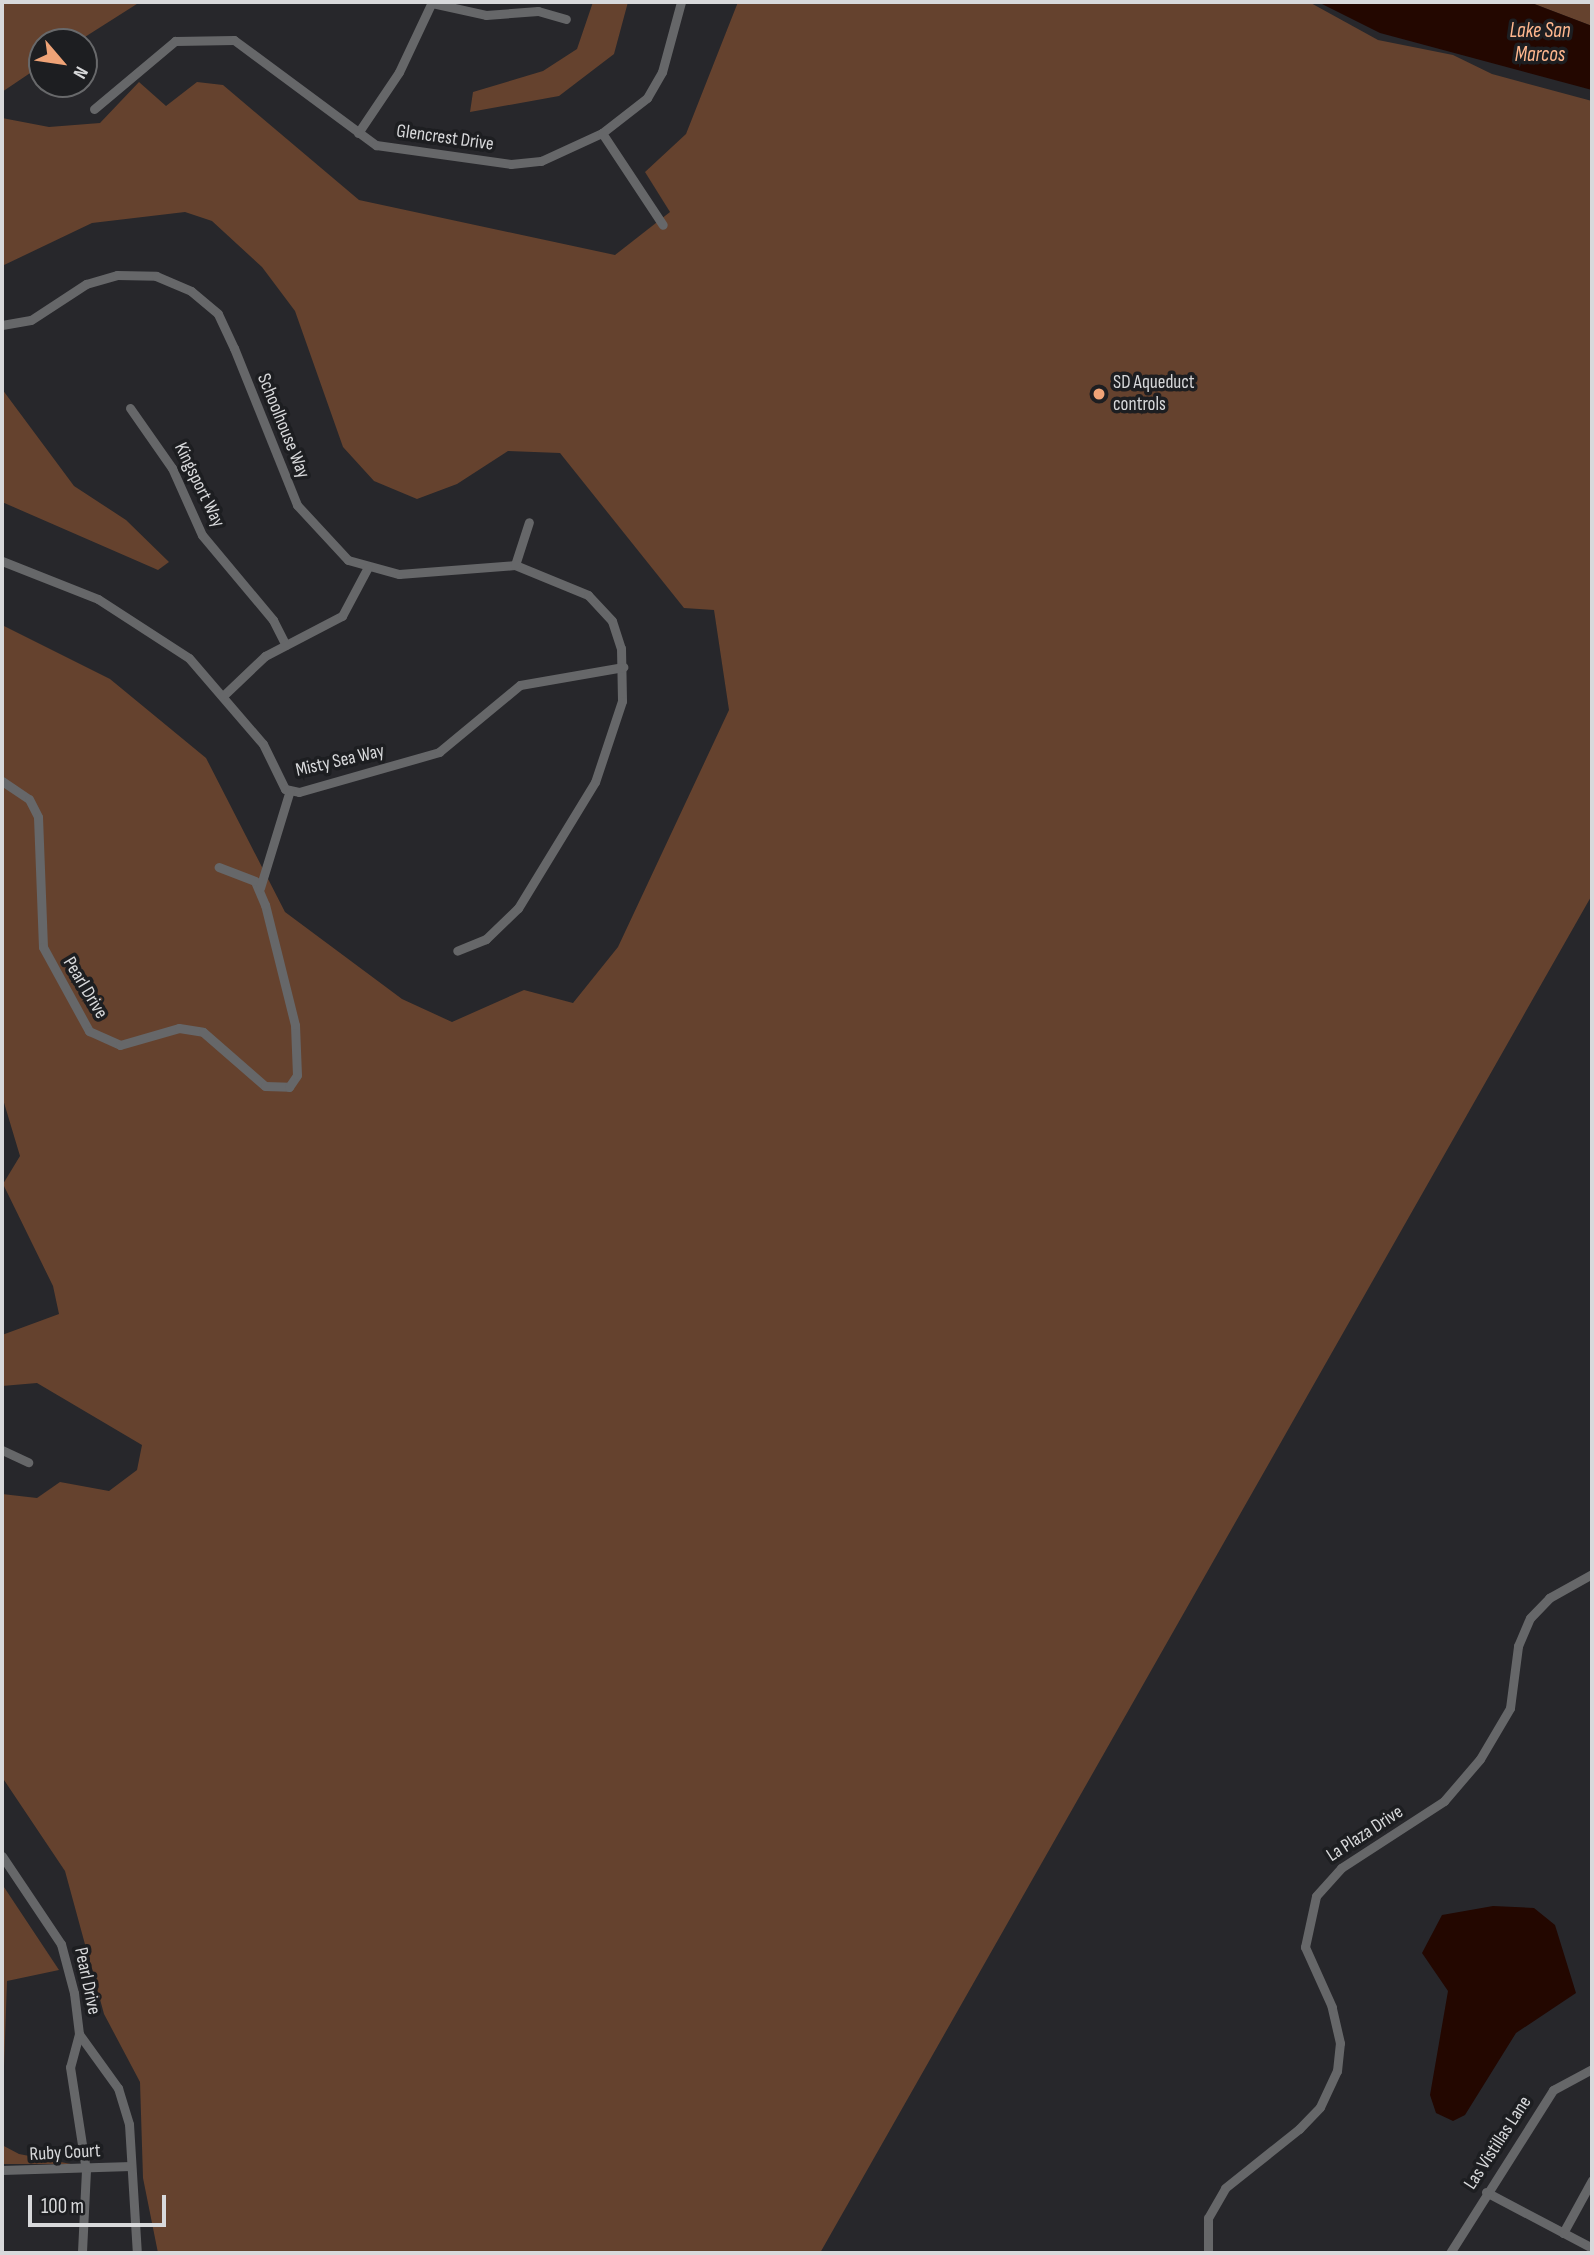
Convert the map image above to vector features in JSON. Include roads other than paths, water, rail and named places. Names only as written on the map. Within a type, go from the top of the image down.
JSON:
[{"type":"street","points":[[358,133],[399,72],[432,2],[486,15],[538,11],[566,19]]},
{"type":"street","name":"Glencrest Drive","points":[[94,108],[152,56],[175,41],[205,36],[257,51],[358,133],[391,149],[511,164],[568,153],[603,133],[647,98],[662,72],[681,2]]},
{"type":"street","points":[[603,133],[663,225]]},
{"type":"street","name":"Schoolhouse Way","points":[[2,325],[31,320],[86,284],[117,275],[156,276],[191,290],[223,325],[297,505],[325,541],[368,567],[399,574],[515,565],[588,595],[612,621],[623,667],[613,732],[571,829],[518,908],[486,940],[457,951]]},
{"type":"street","name":"Kingsport Way","points":[[130,408],[172,468],[202,535],[286,645]]},
{"type":"street","points":[[515,565],[529,522]]},
{"type":"street","name":"Misty Sea Way","points":[[2,561],[144,625],[224,695],[290,790],[439,752],[520,685],[623,667]]},
{"type":"street","points":[[224,695],[243,671],[342,616],[368,567]]},
{"type":"street","name":"Pearl Drive","points":[[2,781],[29,799],[38,817],[43,947],[89,1031],[120,1045],[165,1030],[203,1032],[265,1086],[289,1087],[297,1076],[295,1024],[260,888]]},
{"type":"street","points":[[219,867],[239,871],[260,888],[290,790]]},
{"type":"street","points":[[2,1450],[28,1462]]},
{"type":"street","name":"La Plaza Drive","points":[[1208,2253],[1208,2218],[1225,2188],[1306,2122],[1337,2071],[1340,2043],[1332,2007],[1305,1947],[1316,1896],[1341,1868],[1404,1831],[1453,1790],[1510,1708],[1518,1646],[1530,1618],[1549,1598],[1592,1574]]},
{"type":"street","name":"Pearl Drive","points":[[2,1856],[61,1944],[79,2034],[70,2067],[86,2170],[82,2253]]},
{"type":"street","points":[[79,2034],[118,2088],[129,2124],[137,2253]]},
{"type":"street","name":"Las Vistillas Lane","points":[[1450,2253],[1486,2192],[1553,2090],[1592,2069]]},
{"type":"street","name":"Ruby Court","points":[[2,2170],[86,2170],[131,2166]]},
{"type":"street","points":[[1563,2233],[1592,2180]]},
{"type":"street","points":[[1486,2192],[1592,2248]]},
{"type":"water","name":"Lake San Marcos","points":[[1318,2],[1529,2],[1592,26],[1592,90],[1380,33]]},
{"type":"water","points":[[1493,1906],[1534,1908],[1555,1925],[1576,1993],[1516,2033],[1465,2115],[1453,2121],[1436,2113],[1430,2095],[1448,1991],[1422,1953],[1442,1915]]},
{"type":"place","name":"SD Aqueduct controls","points":[[1099,394]]}]
